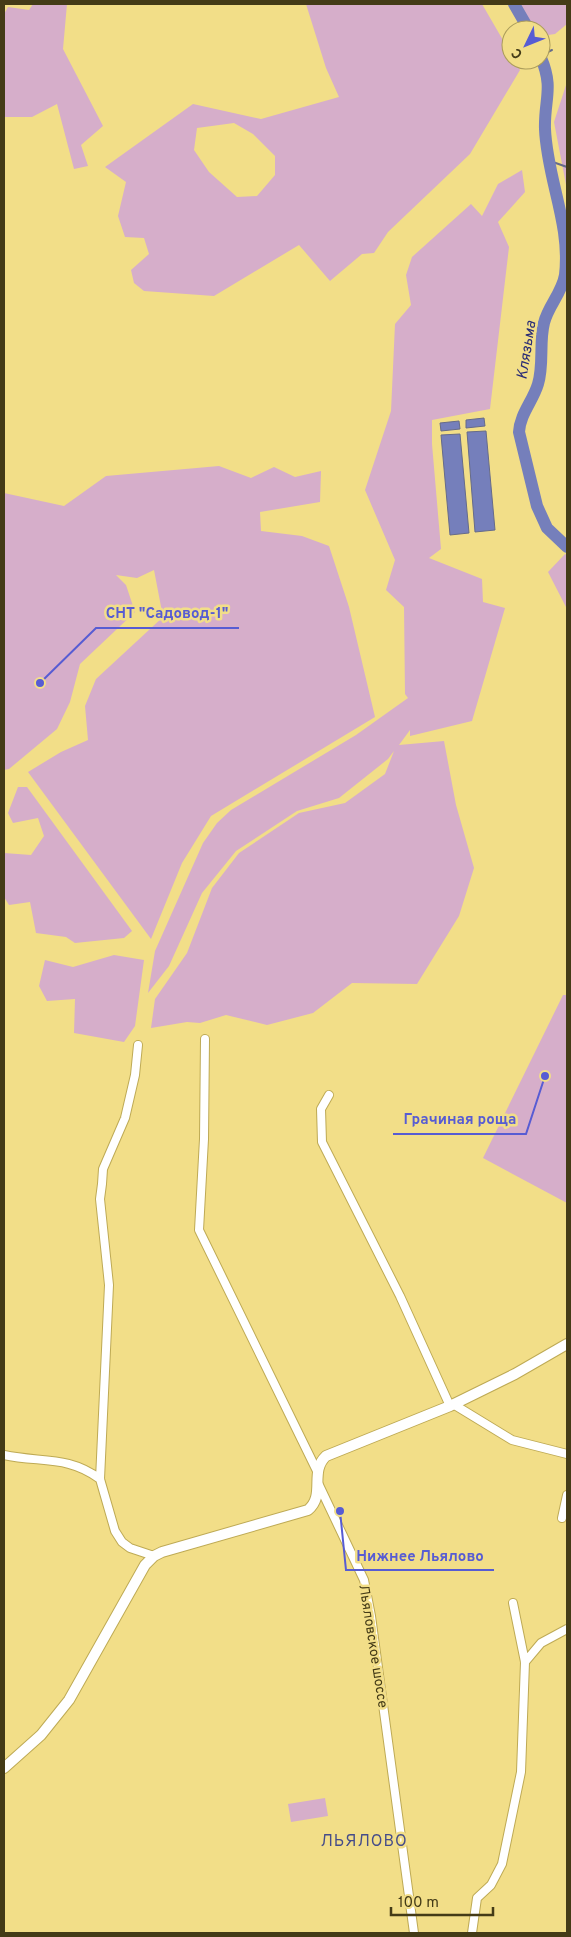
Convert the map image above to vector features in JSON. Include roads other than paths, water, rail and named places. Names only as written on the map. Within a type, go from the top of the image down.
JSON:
[{"type":"street","points":[[204,1039],[204,1139],[199,1230],[317,1470]]},
{"type":"street","points":[[138,1045],[135,1075],[127,1110],[103,1169],[100,1199],[108,1285],[100,1479],[115,1531],[122,1542],[130,1548],[154,1556]]},
{"type":"street","points":[[329,1095],[322,1109],[322,1142],[400,1296],[452,1405],[512,1440],[567,1454]]},
{"type":"street","points":[[317,1470],[320,1461],[326,1456],[452,1405],[515,1374],[567,1344]]},
{"type":"street","points":[[4,1455],[62,1460],[100,1479]]},
{"type":"street","name":"Льяловское шоссе","points":[[317,1470],[318,1483],[364,1580],[374,1634],[414,1933]]},
{"type":"street","points":[[4,1768],[42,1734],[68,1700],[145,1565],[154,1556],[308,1510],[315,1504],[318,1483]]},
{"type":"street","points":[[562,1518],[567,1495]]},
{"type":"street","points":[[472,1933],[477,1898],[491,1885],[502,1864],[521,1772],[525,1662],[513,1603]]},
{"type":"street","points":[[525,1662],[541,1643],[567,1629]]},
{"type":"water","points":[[484,418],[485,426],[466,428],[466,420]]},
{"type":"water","points":[[459,421],[460,429],[441,431],[440,423]]},
{"type":"water","points":[[486,431],[495,530],[475,532],[467,432]]},
{"type":"water","points":[[460,434],[469,533],[450,535],[441,435]]},
{"type":"waterway","name":"Клязьма","points":[[514,4],[523,20]]},
{"type":"waterway","name":"Клязьма","points":[[545,70],[548,94],[545,129],[550,166],[565,238],[565,275],[561,288],[544,323],[540,377],[536,390],[524,413],[519,432],[537,506],[547,528],[567,547]]},
{"type":"waterway","points":[[550,161],[567,167]]},
{"type":"place","name":"СНТ \"Садовод-1\"","points":[[40,683]]},
{"type":"place","name":"Грачиная роща","points":[[545,1076]]},
{"type":"place","name":"Нижнее Льялово","points":[[340,1511]]},
{"type":"district","name":"ЛЬЯЛОВО","points":[[364,1840]]}]
